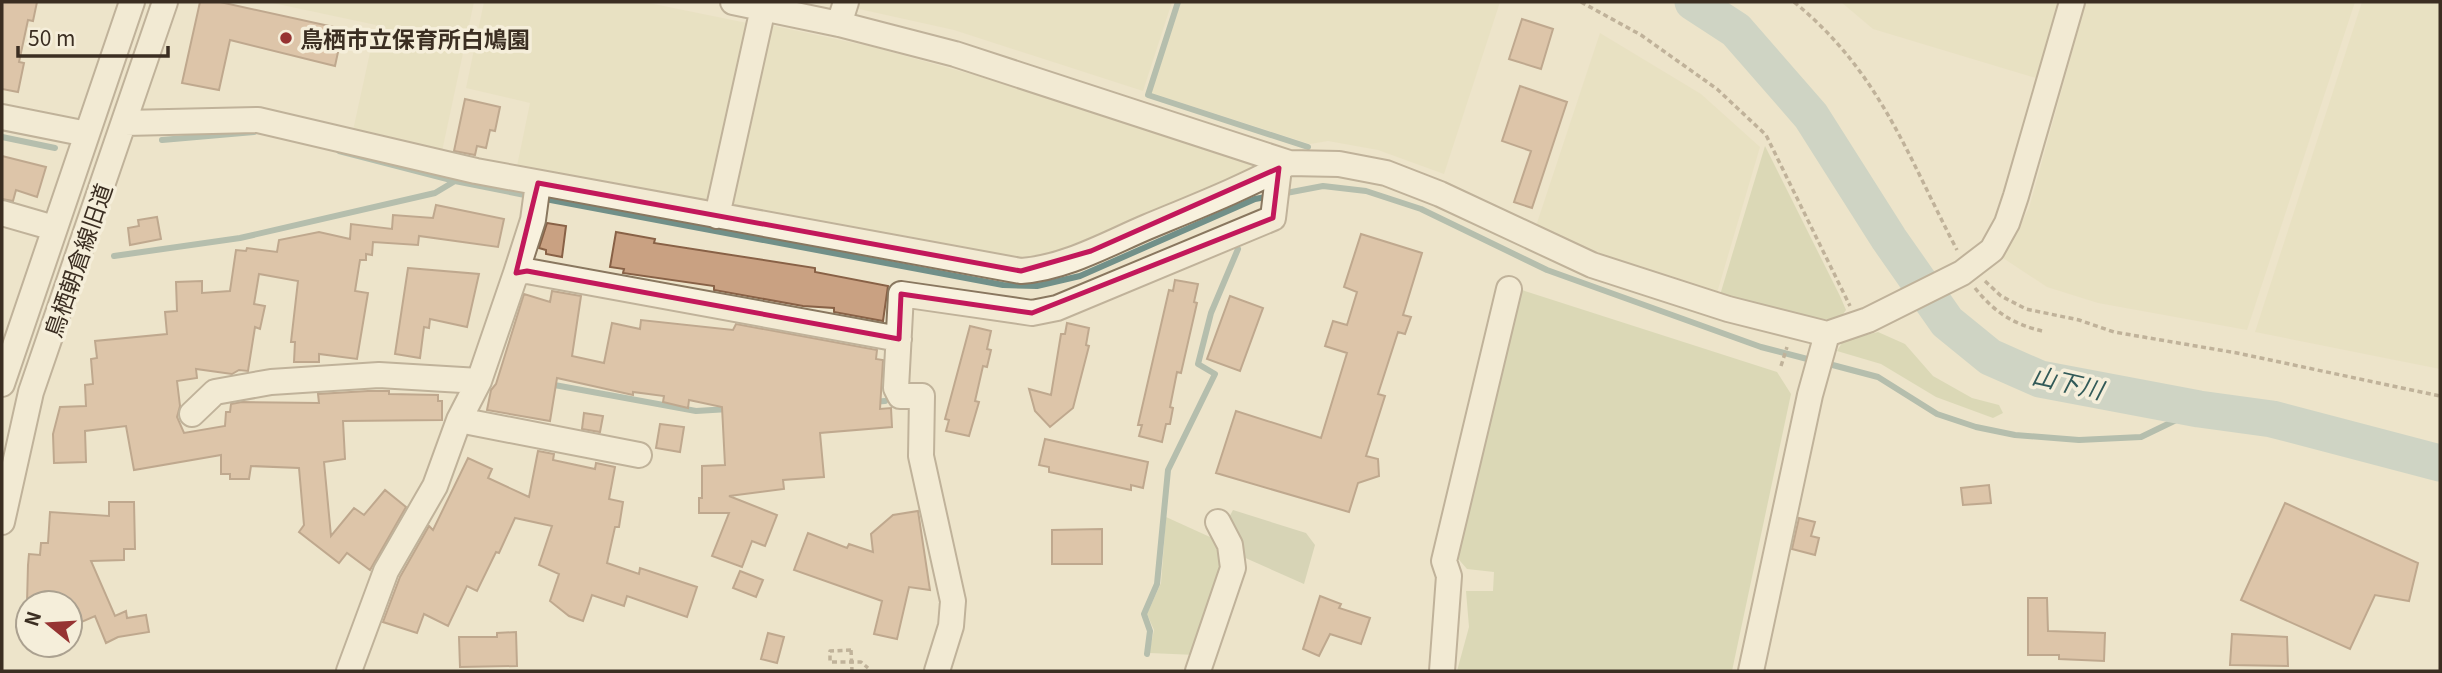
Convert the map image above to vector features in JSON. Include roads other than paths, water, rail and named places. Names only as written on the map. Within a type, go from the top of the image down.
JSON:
[{"type":"street","name":"鳥栖朝倉線旧道","points":[[2,384],[132,2]]},
{"type":"street","name":"鳥栖朝倉線旧道","points":[[2,522],[31,391],[165,2]]},
{"type":"street","points":[[733,2],[763,8],[842,13],[1284,165],[1339,164],[1386,173],[1440,194],[1592,265],[1728,309],[1827,334],[1863,322],[1967,269],[1992,250],[2007,223],[2072,2]]},
{"type":"street","points":[[717,216],[763,8]]},
{"type":"street","points":[[2,117],[87,134]]},
{"type":"street","points":[[125,123],[258,120],[538,183],[1021,271],[1042,269],[1284,165]]},
{"type":"street","points":[[937,671],[951,626],[953,601],[921,456],[922,396],[900,396],[897,388],[901,293],[1032,313],[1056,308],[1273,218],[1284,165]]},
{"type":"street","points":[[349,671],[386,571],[435,486],[459,420],[479,381],[533,220],[538,183]]},
{"type":"street","points":[[2,213],[54,228]]},
{"type":"street","points":[[516,273],[527,271],[899,340]]},
{"type":"street","points":[[1442,671],[1449,576],[1444,561],[1509,289]]},
{"type":"street","points":[[1751,671],[1813,383],[1827,334]]},
{"type":"street","points":[[192,414],[215,392],[271,382],[379,375],[479,381]]},
{"type":"street","points":[[459,420],[639,456]]},
{"type":"street","points":[[1198,671],[1233,568],[1230,545],[1218,522]]},
{"type":"waterway","points":[[1178,2],[1148,95],[1308,147]]},
{"type":"waterway","name":"山下川","points":[[1693,2],[1736,30],[1811,116],[1889,239],[1947,322],[1990,357],[2040,379],[2199,409],[2272,419],[2440,463]]},
{"type":"waterway","points":[[162,140],[254,132]]},
{"type":"waterway","points":[[2,137],[55,148]]},
{"type":"waterway","points":[[339,151],[455,181],[530,196]]},
{"type":"waterway","points":[[114,256],[240,238],[435,193],[455,181]]},
{"type":"waterway","points":[[1281,194],[1323,186],[1366,191],[1421,209],[1547,270],[1761,347],[1815,361]]},
{"type":"waterway","points":[[540,198],[1003,285],[1037,286],[1080,276],[1255,199],[1271,196]]},
{"type":"waterway","points":[[1147,654],[1150,631],[1144,614],[1157,584],[1168,470],[1215,374],[1198,364],[1211,313],[1238,249]]},
{"type":"waterway","points":[[1825,363],[1878,377],[1937,414],[1976,427],[2015,435],[2079,440],[2141,437],[2199,409]]},
{"type":"waterway","points":[[549,384],[696,411],[729,409]]},
{"type":"waterway","points":[[872,402],[885,401]]},
{"type":"place","name":"鳥栖市立保育所白鳩園","points":[[286,38]]}]
